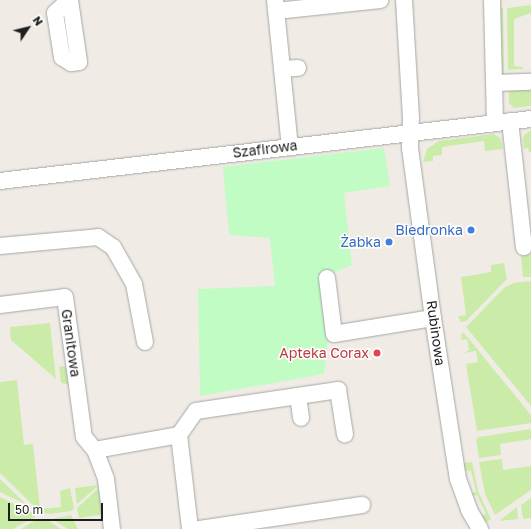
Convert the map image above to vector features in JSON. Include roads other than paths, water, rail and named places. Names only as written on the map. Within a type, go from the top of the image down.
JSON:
[{"type":"street","points":[[290,147],[275,6],[380,0]]},
{"type":"street","name":"Rubinowa","points":[[404,0],[402,55],[412,132],[410,148],[433,318],[458,479],[469,510],[480,529]]},
{"type":"street","points":[[492,0],[494,83],[524,247]]},
{"type":"street","points":[[282,69],[298,68]]},
{"type":"street","points":[[494,83],[531,82]]},
{"type":"street","name":"Szafirowa","points":[[0,181],[531,119]]},
{"type":"street","points":[[0,246],[98,236],[113,247],[134,284],[145,342]]},
{"type":"street","points":[[327,278],[334,334],[433,318]]},
{"type":"street","name":"Granitowa","points":[[0,304],[65,297],[84,437],[95,450],[106,479],[112,529]]},
{"type":"street","points":[[190,529],[178,436],[196,411],[338,390],[345,434]]},
{"type":"street","points":[[298,396],[301,418]]},
{"type":"street","points":[[95,450],[178,436]]},
{"type":"street","points":[[199,529],[225,527],[362,505]]},
{"type":"place","name":"Biedronka","points":[[471,230]]},
{"type":"place","name":"Żabka","points":[[389,242]]},
{"type":"place","name":"Apteka Corax","points":[[377,353]]}]
